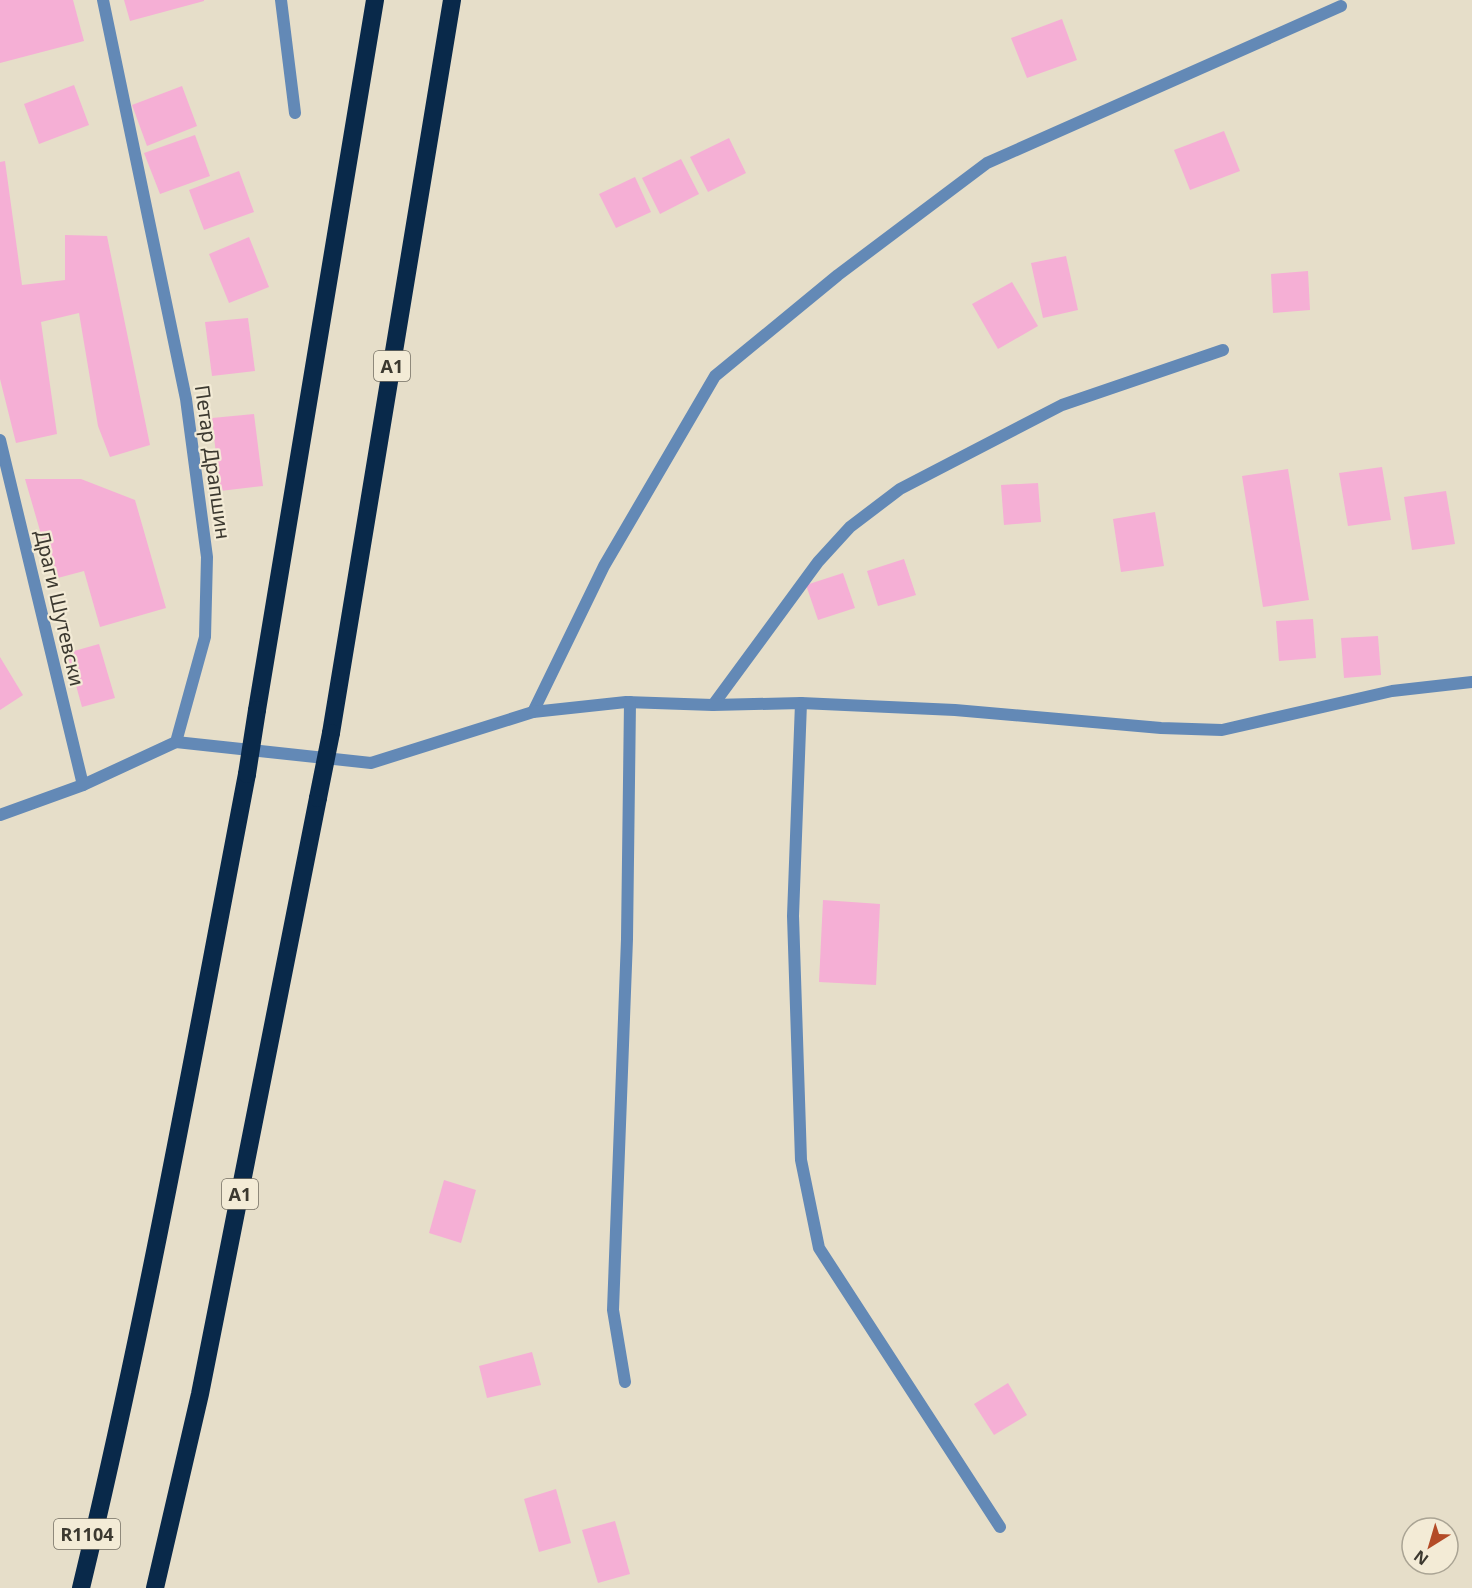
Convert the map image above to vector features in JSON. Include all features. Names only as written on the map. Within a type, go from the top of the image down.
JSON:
[{"type":"highway","points":[[81,1588],[107,1479],[156,1248],[247,774],[375,0]]},
{"type":"highway","name":"A1","points":[[155,1588],[200,1394],[331,732],[452,0]]},
{"type":"highway","name":"R1104","points":[[68,1588],[107,1479]]},
{"type":"street","name":"Петар Драпшин","points":[[103,0],[186,399],[207,557],[205,637],[176,742]]},
{"type":"street","points":[[281,0],[295,113]]},
{"type":"street","points":[[533,712],[604,566],[715,376],[838,275],[987,163],[1341,6]]},
{"type":"street","points":[[713,705],[818,562],[850,527],[900,489],[1062,405],[1223,350]]},
{"type":"street","name":"Драги Шутевски","points":[[0,440],[83,785]]},
{"type":"street","points":[[0,815],[83,785],[176,742],[371,763],[533,712],[630,702],[713,705],[801,703],[955,710],[1161,728],[1222,730],[1392,691],[1472,682]]},
{"type":"street","points":[[625,1382],[614,1310],[627,939],[630,702]]},
{"type":"street","points":[[801,703],[793,916],[801,1160],[819,1248],[1000,1527]]},
{"type":"building","points":[[0,0],[73,0],[84,41],[0,63]]},
{"type":"building","points":[[124,0],[204,0],[204,1],[130,21]]},
{"type":"building","points":[[1062,19],[1077,60],[1027,78],[1011,38]]},
{"type":"building","points":[[74,85],[89,125],[39,144],[24,104]]},
{"type":"building","points":[[182,86],[197,126],[147,146],[132,105]]},
{"type":"building","points":[[1224,131],[1240,171],[1190,190],[1174,150]]},
{"type":"building","points":[[195,135],[210,176],[160,194],[144,153]]},
{"type":"building","points":[[729,138],[746,173],[708,192],[690,157]]},
{"type":"building","points":[[681,159],[699,194],[660,214],[642,178]]},
{"type":"building","points":[[5,161],[22,285],[65,280],[65,235],[107,236],[150,445],[110,457],[98,426],[79,313],[41,322],[57,434],[16,443],[0,379],[0,162]]},
{"type":"building","points":[[239,171],[254,212],[204,230],[189,190]]},
{"type":"building","points":[[635,177],[651,212],[616,228],[599,194]]},
{"type":"building","points":[[249,237],[269,287],[229,303],[209,254]]},
{"type":"building","points":[[1066,256],[1078,310],[1043,318],[1031,263]]},
{"type":"building","points":[[1308,271],[1310,310],[1273,313],[1271,274]]},
{"type":"building","points":[[1012,282],[1038,326],[998,349],[972,304]]},
{"type":"building","points":[[248,318],[255,371],[212,376],[205,322]]},
{"type":"building","points":[[254,414],[263,486],[220,491],[212,418]]},
{"type":"building","points":[[1382,467],[1391,520],[1348,526],[1339,473]]},
{"type":"building","points":[[1288,469],[1309,600],[1263,607],[1242,476]]},
{"type":"building","points":[[25,479],[81,479],[135,500],[166,608],[100,627],[84,571],[54,579]]},
{"type":"building","points":[[1038,483],[1041,522],[1004,525],[1001,485]]},
{"type":"building","points":[[1446,491],[1455,544],[1412,550],[1404,497]]},
{"type":"building","points":[[1155,512],[1164,566],[1121,572],[1113,519]]},
{"type":"building","points":[[904,559],[916,595],[878,606],[867,571]]},
{"type":"building","points":[[843,573],[855,608],[818,620],[806,585]]},
{"type":"building","points":[[1313,619],[1316,658],[1279,661],[1276,621]]},
{"type":"building","points":[[1378,636],[1381,675],[1344,678],[1341,638]]},
{"type":"building","points":[[99,644],[115,698],[82,707],[67,653]]},
{"type":"building","points":[[0,657],[23,695],[0,710]]},
{"type":"building","points":[[823,900],[880,904],[876,985],[819,982]]},
{"type":"building","points":[[444,1180],[476,1190],[461,1243],[429,1233]]},
{"type":"building","points":[[532,1352],[541,1385],[487,1398],[479,1366]]},
{"type":"building","points":[[1008,1383],[1027,1415],[994,1435],[974,1404]]},
{"type":"building","points":[[556,1489],[571,1543],[539,1552],[524,1499]]},
{"type":"building","points":[[615,1521],[630,1574],[598,1583],[582,1530]]}]
